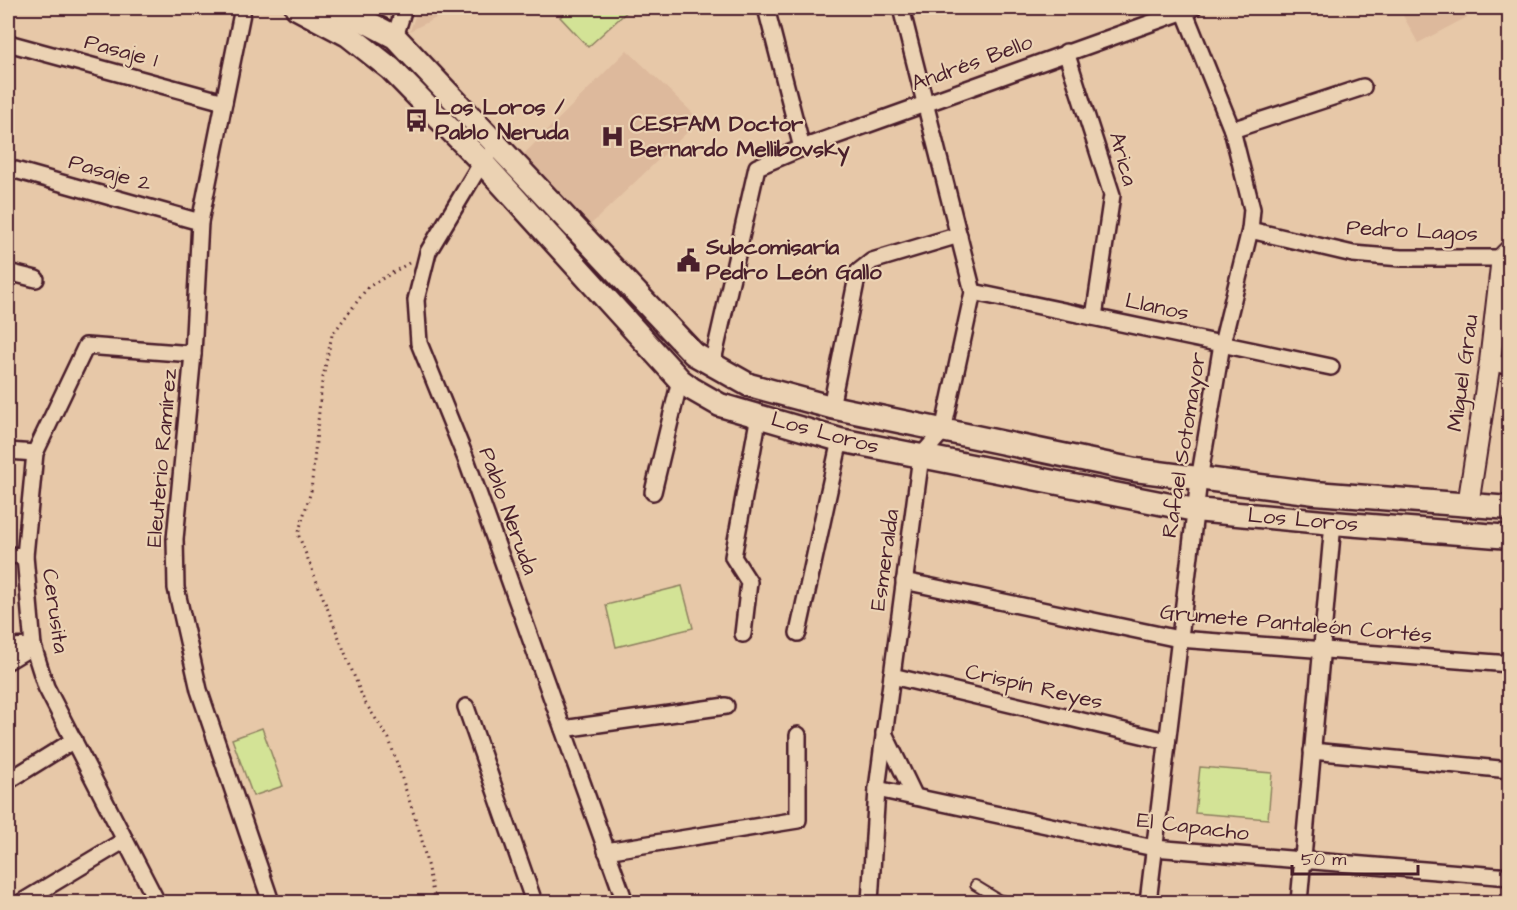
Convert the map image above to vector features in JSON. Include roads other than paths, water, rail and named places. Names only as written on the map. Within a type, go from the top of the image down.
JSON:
[{"type":"main road","name":"Los Loros","points":[[297,8],[348,35],[391,69],[482,162],[680,380],[720,405],[840,440],[1195,510],[1509,537]]},
{"type":"main road","name":"Los Loros","points":[[340,8],[395,37],[694,354],[749,385],[831,407],[1134,470],[1198,480],[1315,493],[1509,508]]},
{"type":"street","name":"Eleuterio Ramírez","points":[[243,8],[200,222],[193,354],[175,539],[176,588],[199,690],[271,903]]},
{"type":"street","points":[[395,37],[404,8]]},
{"type":"street","points":[[766,8],[802,148]]},
{"type":"street","points":[[901,8],[973,292],[943,431],[921,456]]},
{"type":"street","name":"Andrés Bello","points":[[712,365],[757,167],[802,148],[1187,9]]},
{"type":"street","name":"Rafael Sotomayor","points":[[1148,903],[1198,480],[1222,344],[1250,230],[1252,209],[1232,130],[1187,9]]},
{"type":"street","name":"Pasaje 1","points":[[8,43],[224,102]]},
{"type":"street","name":"Arica","points":[[1066,52],[1112,195],[1094,316]]},
{"type":"street","points":[[1232,130],[1363,87]]},
{"type":"street","name":"Pablo Neruda","points":[[499,146],[482,162],[428,252],[416,300],[419,343],[466,459],[625,903]]},
{"type":"street","name":"Pasaje 2","points":[[8,168],[200,222]]},
{"type":"street","name":"Pedro Lagos","points":[[1250,230],[1353,254],[1401,258],[1507,255]]},
{"type":"street","points":[[831,407],[858,272],[872,261],[958,235]]},
{"type":"street","name":"Miguel Grau","points":[[1468,505],[1507,255]]},
{"type":"street","points":[[8,272],[36,279]]},
{"type":"street","name":"Llanos","points":[[973,292],[1331,367]]},
{"type":"street","name":"Cerusita","points":[[157,903],[46,687],[33,646],[25,556],[35,453],[86,346],[193,354]]},
{"type":"street","points":[[1490,362],[1509,368]]},
{"type":"street","points":[[653,492],[680,380]]},
{"type":"street","points":[[744,634],[749,582],[734,556],[759,415]]},
{"type":"street","points":[[798,633],[840,440]]},
{"type":"street","points":[[8,451],[35,453]]},
{"type":"street","name":"Esmeralda","points":[[870,903],[876,789],[921,456]]},
{"type":"street","points":[[1299,903],[1333,523]]},
{"type":"street","points":[[8,555],[25,556]]},
{"type":"street","name":"Grumete Pantaleón Cortés","points":[[904,581],[1179,639],[1509,664]]},
{"type":"street","points":[[8,646],[33,646]]},
{"type":"street","points":[[8,662],[33,646]]},
{"type":"street","name":"Crispín Reyes","points":[[891,676],[1167,741]]},
{"type":"street","points":[[563,729],[726,706]]},
{"type":"street","points":[[466,707],[534,903]]},
{"type":"street","points":[[884,733],[915,797]]},
{"type":"street","points":[[606,851],[798,820],[798,735]]},
{"type":"street","points":[[8,781],[74,740]]},
{"type":"street","points":[[1312,751],[1509,770]]},
{"type":"street","name":"El Capacho","points":[[876,789],[1154,848],[1509,877]]},
{"type":"street","points":[[22,903],[125,840]]},
{"type":"lane","points":[[975,885],[998,899],[1011,903]]},
{"type":"place","name":"Los Loros / Pablo Neruda","points":[[417,120]]},
{"type":"place","name":"CESFAM Doctor Bernardo Mellibovsky","points":[[612,137]]},
{"type":"place","name":"Subcomisaría Pedro León Gallo","points":[[688,260]]}]
